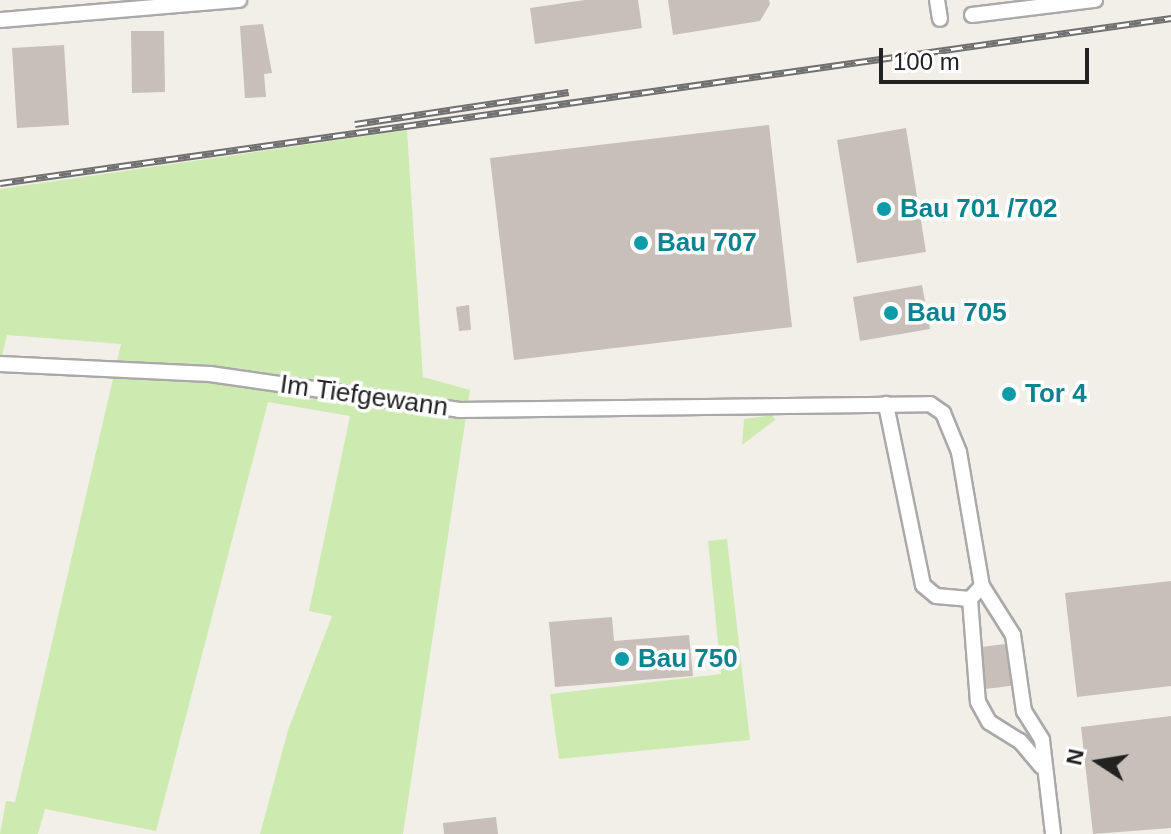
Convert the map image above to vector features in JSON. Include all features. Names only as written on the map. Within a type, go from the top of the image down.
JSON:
[{"type":"street","points":[[0,20],[239,0]]},
{"type":"street","points":[[937,0],[940,19]]},
{"type":"street","points":[[972,15],[1089,0]]},
{"type":"street","name":"Im Tiefgewann","points":[[0,364],[210,374],[459,410],[930,404],[943,413],[959,452],[982,586]]},
{"type":"street","points":[[886,404],[923,585],[936,596],[970,599]]},
{"type":"street","points":[[1042,768],[1020,741],[989,722],[978,702],[970,599],[982,586],[1013,635],[1024,711],[1042,740],[1042,768],[1053,834]]},
{"type":"green space","points":[[407,130],[423,377],[470,390],[403,834],[260,834],[288,730],[332,616],[309,611],[350,416],[268,402],[156,831],[45,809],[38,834],[0,834],[6,801],[15,802],[121,344],[7,335],[0,364],[0,189]]},
{"type":"green space","points":[[772,415],[775,420],[742,445],[744,419]]},
{"type":"green space","points":[[727,539],[750,740],[559,759],[550,694],[721,674],[708,541]]},
{"type":"building","points":[[585,0],[638,0],[642,28],[535,44],[530,8]]},
{"type":"building","points":[[668,0],[769,0],[770,4],[760,21],[673,35]]},
{"type":"building","points":[[263,24],[272,73],[264,74],[266,97],[245,98],[240,26]]},
{"type":"building","points":[[131,31],[164,31],[165,92],[132,93]]},
{"type":"building","points":[[64,45],[69,125],[17,128],[12,48]]},
{"type":"building","name":"Bau 707","points":[[769,125],[792,327],[514,360],[490,158]]},
{"type":"building","name":"Bau 701 /702","points":[[906,128],[926,252],[857,263],[837,140]]},
{"type":"building","name":"Bau 705","points":[[922,285],[930,329],[860,341],[853,297]]},
{"type":"building","points":[[469,305],[471,330],[459,331],[456,307]]},
{"type":"building","points":[[1171,581],[1171,686],[1077,697],[1065,593]]},
{"type":"building","name":"Bau 750","points":[[612,617],[614,641],[689,635],[693,676],[555,687],[549,622]]},
{"type":"building","points":[[1013,643],[1018,685],[977,690],[973,648]]},
{"type":"building","points":[[1171,716],[1171,828],[1093,834],[1081,727]]},
{"type":"building","points":[[496,817],[498,834],[444,834],[443,823]]},
{"type":"railway","points":[[0,183],[1171,18]]},
{"type":"railway","points":[[355,124],[569,92]]},
{"type":"place","name":"Bau 701 /702","points":[[884,209]]},
{"type":"place","name":"Bau 707","points":[[641,243]]},
{"type":"place","name":"Bau 705","points":[[891,313]]},
{"type":"place","name":"Tor 4","points":[[1009,394]]},
{"type":"place","name":"Bau 750","points":[[622,659]]}]
